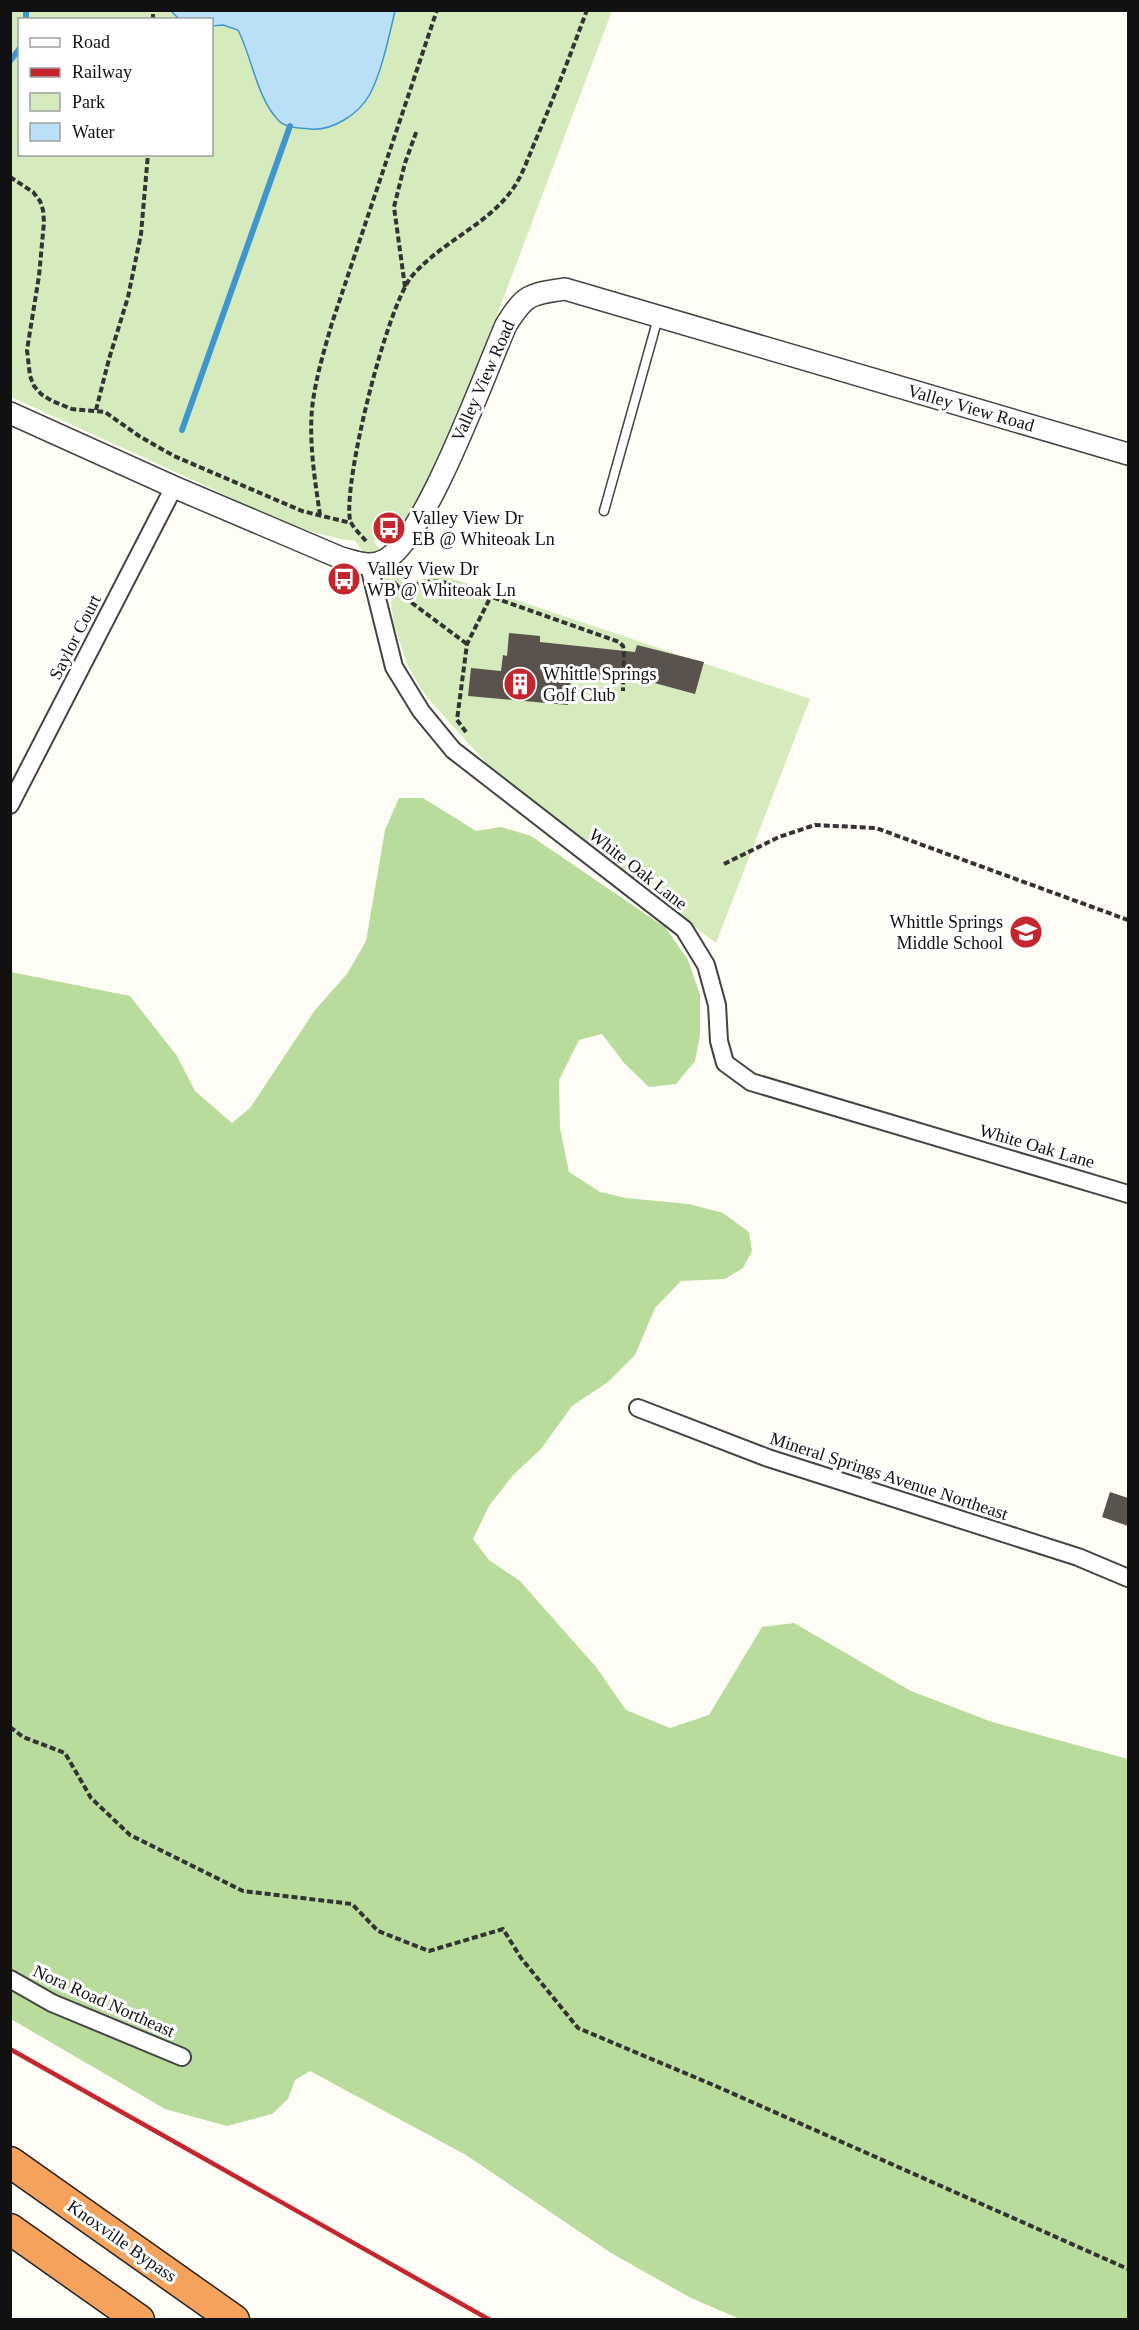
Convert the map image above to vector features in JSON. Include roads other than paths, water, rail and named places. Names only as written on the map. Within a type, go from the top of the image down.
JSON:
[{"type":"highway","name":"Knoxville Bypass","points":[[10,2163],[234,2319]]},
{"type":"highway","points":[[10,2229],[139,2319]]},
{"type":"highway","points":[[10,2247],[103,2319]]},
{"type":"street","name":"Valley View Road","points":[[369,566],[385,560],[404,545],[436,490],[506,325],[519,304],[537,293],[566,289],[1128,454]]},
{"type":"street","points":[[10,413],[174,487],[341,558],[369,566]]},
{"type":"street","name":"Saylor Court","points":[[10,805],[174,487]]},
{"type":"street","name":"White Oak Lane","points":[[369,566],[394,667],[421,711],[453,750],[684,929],[706,965],[717,1005],[720,1041],[725,1063],[751,1082],[1128,1194]]},
{"type":"street","name":"Mineral Springs Avenue Northeast","points":[[638,1408],[768,1458],[1078,1557],[1128,1578]]},
{"type":"street","name":"Nora Road Northeast","points":[[10,1979],[52,2003],[182,2057]]},
{"type":"lane","points":[[604,511],[659,317]]},
{"type":"water","points":[[171,11],[395,11],[385,53],[370,94],[359,108],[344,120],[319,129],[285,125],[271,112],[260,90],[238,30],[223,25],[213,26],[213,18],[178,18]]},
{"type":"waterway","points":[[26,10],[26,18]]},
{"type":"waterway","points":[[10,61],[18,51]]},
{"type":"waterway","points":[[182,430],[290,126]]},
{"type":"railway","points":[[10,2049],[490,2320]]},
{"type":"place","name":"Valley View Dr EB @ Whiteoak Ln","points":[[389,528]]},
{"type":"place","name":"Valley View Dr WB @ Whiteoak Ln","points":[[344,579]]},
{"type":"place","name":"Whittle Springs Golf Club","points":[[520,684]]},
{"type":"place","name":"Whittle Springs Middle School","points":[[1026,932]]}]
